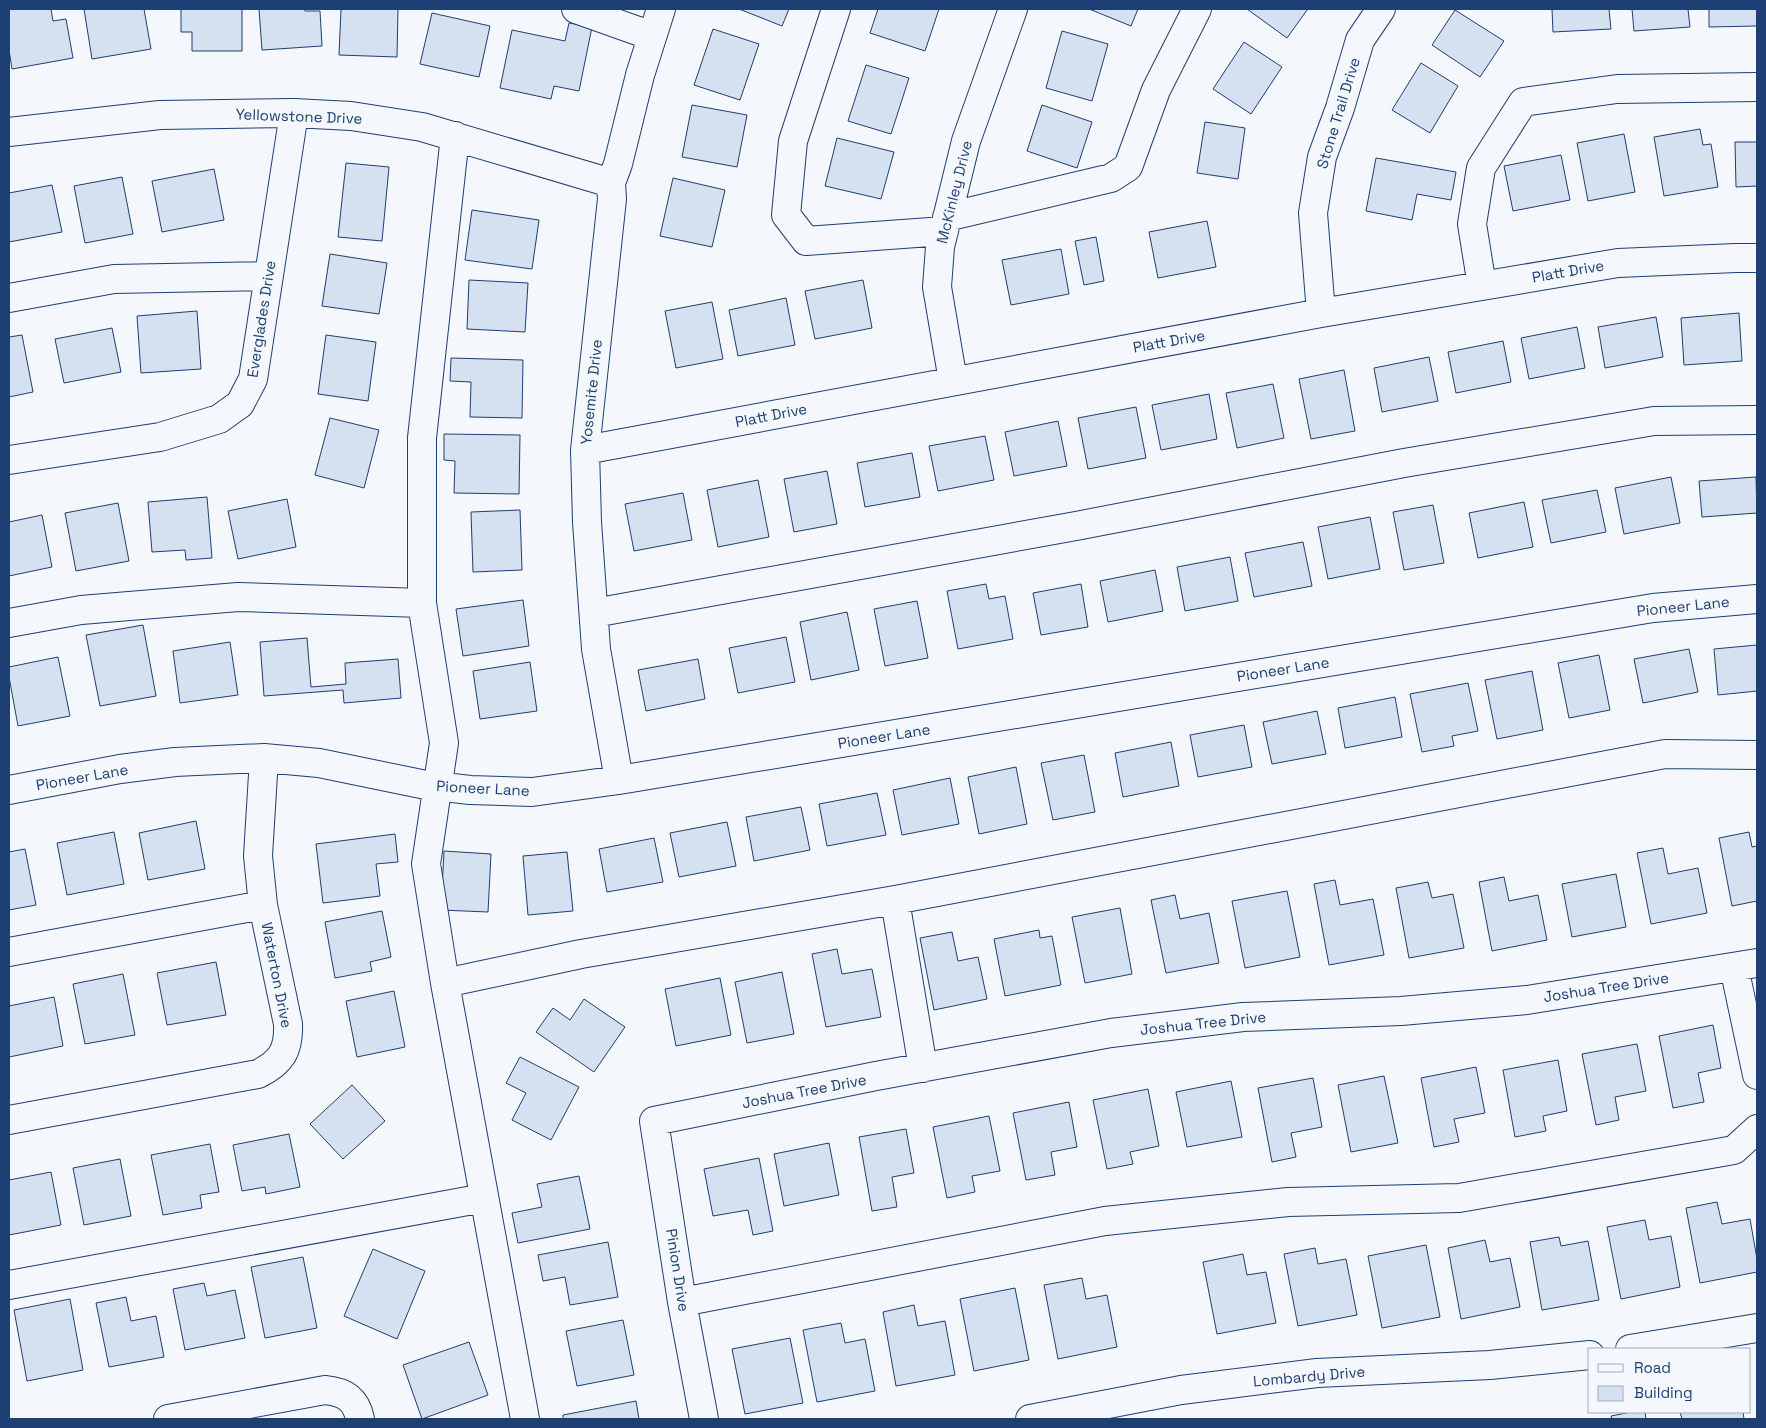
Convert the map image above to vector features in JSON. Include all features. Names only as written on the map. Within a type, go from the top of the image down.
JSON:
[{"type":"street","points":[[576,9],[652,36]]},
{"type":"street","name":"Yosemite Drive","points":[[619,780],[596,649],[587,522],[585,450],[612,199],[611,183],[618,164],[640,75],[661,9]]},
{"type":"street","points":[[836,9],[793,141],[786,214],[806,241],[945,224],[1112,178],[1128,167],[1156,90],[1197,9]]},
{"type":"street","name":"McKinley Drive","points":[[953,381],[937,287],[940,247],[966,141],[1013,9]]},
{"type":"street","name":"Stone Trail Drive","points":[[1321,313],[1312,213],[1322,157],[1340,108],[1360,40],[1381,9]]},
{"type":"street","points":[[1482,286],[1472,224],[1481,168],[1523,102],[1617,89],[1757,87]]},
{"type":"street","name":"Yellowstone Drive","points":[[9,132],[160,115],[294,113],[350,116],[422,127],[611,183]]},
{"type":"street","name":"Everglades Drive","points":[[9,460],[160,437],[219,420],[240,404],[253,379],[294,113]]},
{"type":"street","points":[[454,136],[422,438],[422,603],[444,743],[426,864],[445,982],[525,1419]]},
{"type":"street","name":"Platt Drive","points":[[585,450],[1321,313],[1618,263],[1757,258]]},
{"type":"street","points":[[9,298],[114,279],[269,276]]},
{"type":"street","points":[[594,613],[1404,464],[1654,421],[1757,420]]},
{"type":"street","points":[[9,624],[81,610],[238,597],[422,603]]},
{"type":"street","name":"Pioneer Lane","points":[[9,790],[120,769],[176,762],[264,758],[319,763],[439,786],[470,790],[532,792],[619,780],[1653,608],[1757,599]]},
{"type":"street","points":[[445,982],[581,954],[895,900],[1665,754],[1757,755]]},
{"type":"street","name":"Waterton Drive","points":[[9,1120],[258,1074],[272,1067],[283,1055],[288,1040],[288,1024],[263,905],[258,856],[264,758]]},
{"type":"street","points":[[895,900],[923,1068]]},
{"type":"street","points":[[9,952],[263,905]]},
{"type":"street","points":[[1746,965],[1757,1075]]},
{"type":"street","name":"Joshua Tree Drive","points":[[654,1121],[1112,1033],[1243,1017],[1401,1011],[1527,1000],[1746,965]]},
{"type":"street","name":"Pinion Drive","points":[[654,1121],[682,1302],[704,1419]]},
{"type":"street","points":[[682,1302],[1105,1221],[1288,1202],[1459,1198],[1734,1150],[1757,1129]]},
{"type":"street","points":[[9,1285],[484,1198]]},
{"type":"street","points":[[1636,1348],[1757,1328]]},
{"type":"street","name":"Lombardy Drive","points":[[1030,1419],[1181,1390],[1317,1373],[1490,1364],[1588,1355]]},
{"type":"street","points":[[168,1419],[325,1390],[340,1392],[356,1410]]},
{"type":"building","points":[[9,9],[51,9],[53,21],[66,19],[73,58],[12,69],[9,50]]},
{"type":"building","points":[[84,9],[144,9],[151,49],[92,59]]},
{"type":"building","points":[[181,9],[242,9],[242,51],[192,51],[192,32],[181,32]]},
{"type":"building","points":[[259,9],[320,11],[322,46],[262,50]]},
{"type":"building","points":[[341,9],[398,9],[397,57],[339,55]]},
{"type":"building","points":[[739,9],[789,9],[782,26]]},
{"type":"building","points":[[878,9],[939,9],[925,51],[870,33]]},
{"type":"building","points":[[1089,9],[1138,9],[1131,26]]},
{"type":"building","points":[[1247,9],[1304,9],[1307,10],[1287,38]]},
{"type":"building","points":[[1552,9],[1609,9],[1611,29],[1553,32]]},
{"type":"building","points":[[1632,9],[1688,9],[1690,27],[1634,31]]},
{"type":"building","points":[[1709,9],[1757,9],[1757,26],[1709,27]]},
{"type":"building","points":[[1455,10],[1504,41],[1480,77],[1432,45]]},
{"type":"building","points":[[432,13],[490,26],[479,77],[420,64]]},
{"type":"building","points":[[569,23],[592,27],[579,91],[554,86],[551,99],[500,88],[512,30],[565,41]]},
{"type":"building","points":[[713,29],[759,44],[740,100],[694,85]]},
{"type":"building","points":[[1062,31],[1108,44],[1092,101],[1046,88]]},
{"type":"building","points":[[1244,42],[1282,67],[1251,114],[1213,89]]},
{"type":"building","points":[[1421,63],[1458,86],[1430,133],[1392,110]]},
{"type":"building","points":[[866,65],[909,78],[891,134],[848,121]]},
{"type":"building","points":[[692,105],[747,115],[737,167],[682,157]]},
{"type":"building","points":[[1042,105],[1092,122],[1077,168],[1027,151]]},
{"type":"building","points":[[1205,122],[1245,128],[1238,179],[1197,173]]},
{"type":"building","points":[[1700,129],[1703,145],[1711,144],[1718,187],[1664,196],[1654,137]]},
{"type":"building","points":[[1624,134],[1635,192],[1588,201],[1577,143]]},
{"type":"building","points":[[837,138],[894,152],[881,199],[825,186]]},
{"type":"building","points":[[1735,142],[1757,142],[1757,186],[1736,187]]},
{"type":"building","points":[[1561,155],[1570,200],[1513,211],[1504,166]]},
{"type":"building","points":[[1376,158],[1456,172],[1451,200],[1417,194],[1412,220],[1366,211]]},
{"type":"building","points":[[346,163],[389,167],[382,241],[338,237]]},
{"type":"building","points":[[214,169],[224,220],[162,232],[152,181]]},
{"type":"building","points":[[122,177],[133,234],[85,243],[74,186]]},
{"type":"building","points":[[673,178],[725,190],[712,247],[660,236]]},
{"type":"building","points":[[52,185],[62,232],[9,242],[9,193]]},
{"type":"building","points":[[472,210],[539,220],[532,269],[465,260]]},
{"type":"building","points":[[1207,221],[1216,267],[1158,278],[1149,232]]},
{"type":"building","points":[[1096,237],[1104,281],[1084,285],[1075,241]]},
{"type":"building","points":[[1061,249],[1069,294],[1011,305],[1002,260]]},
{"type":"building","points":[[330,254],[387,263],[379,314],[322,306]]},
{"type":"building","points":[[469,280],[528,283],[525,332],[467,329]]},
{"type":"building","points":[[863,280],[872,328],[815,339],[805,291]]},
{"type":"building","points":[[786,298],[795,345],[738,356],[729,310]]},
{"type":"building","points":[[712,302],[723,359],[676,368],[665,311]]},
{"type":"building","points":[[197,311],[201,369],[141,373],[137,316]]},
{"type":"building","points":[[1739,313],[1742,361],[1684,365],[1681,318]]},
{"type":"building","points":[[1656,317],[1663,357],[1605,368],[1598,327]]},
{"type":"building","points":[[1577,327],[1585,368],[1529,379],[1521,338]]},
{"type":"building","points":[[112,328],[121,372],[64,383],[55,339]]},
{"type":"building","points":[[22,335],[33,392],[9,397],[9,337]]},
{"type":"building","points":[[326,335],[376,342],[368,401],[318,394]]},
{"type":"building","points":[[1503,341],[1511,382],[1456,393],[1448,352]]},
{"type":"building","points":[[1429,357],[1438,401],[1382,412],[1374,368]]},
{"type":"building","points":[[451,358],[523,360],[522,418],[470,417],[471,382],[450,381]]},
{"type":"building","points":[[1344,370],[1355,431],[1311,439],[1299,379]]},
{"type":"building","points":[[1273,384],[1284,438],[1237,448],[1226,393]]},
{"type":"building","points":[[1209,394],[1217,439],[1161,450],[1152,405]]},
{"type":"building","points":[[1136,407],[1146,458],[1088,469],[1078,418]]},
{"type":"building","points":[[330,418],[379,430],[364,488],[315,475]]},
{"type":"building","points":[[1058,421],[1067,466],[1014,476],[1005,432]]},
{"type":"building","points":[[444,434],[520,435],[519,494],[454,493],[455,461],[444,460]]},
{"type":"building","points":[[985,436],[994,480],[938,491],[929,446]]},
{"type":"building","points":[[912,453],[920,497],[865,507],[857,463]]},
{"type":"building","points":[[827,471],[837,524],[794,532],[784,479]]},
{"type":"building","points":[[1671,477],[1680,523],[1624,534],[1615,488]]},
{"type":"building","points":[[1756,477],[1757,513],[1702,517],[1699,481]]},
{"type":"building","points":[[758,480],[769,537],[718,547],[707,490]]},
{"type":"building","points":[[1597,490],[1606,532],[1551,543],[1542,500]]},
{"type":"building","points":[[683,493],[692,540],[634,551],[625,504]]},
{"type":"building","points":[[207,497],[212,558],[186,560],[185,550],[152,552],[148,502]]},
{"type":"building","points":[[287,499],[296,547],[238,559],[228,511]]},
{"type":"building","points":[[1524,502],[1533,547],[1478,558],[1469,513]]},
{"type":"building","points":[[118,503],[129,561],[76,571],[65,513]]},
{"type":"building","points":[[1433,505],[1444,563],[1404,570],[1393,512]]},
{"type":"building","points":[[520,510],[522,570],[473,572],[471,512]]},
{"type":"building","points":[[42,515],[52,567],[9,576],[9,522]]},
{"type":"building","points":[[1370,517],[1380,569],[1328,579],[1318,527]]},
{"type":"building","points":[[1303,542],[1312,586],[1254,597],[1245,553]]},
{"type":"building","points":[[1230,557],[1238,601],[1185,611],[1177,567]]},
{"type":"building","points":[[1155,570],[1163,611],[1108,622],[1100,581]]},
{"type":"building","points":[[986,584],[989,599],[1005,596],[1013,639],[958,649],[947,591]]},
{"type":"building","points":[[1081,584],[1088,627],[1041,635],[1033,593]]},
{"type":"building","points":[[523,600],[529,646],[463,656],[456,609]]},
{"type":"building","points":[[917,601],[928,658],[885,666],[874,609]]},
{"type":"building","points":[[847,612],[859,670],[811,680],[800,622]]},
{"type":"building","points":[[143,625],[156,696],[100,706],[86,635]]},
{"type":"building","points":[[786,637],[795,682],[738,693],[729,648]]},
{"type":"building","points":[[307,638],[311,687],[346,684],[345,663],[398,659],[401,698],[344,703],[343,690],[264,696],[260,642]]},
{"type":"building","points":[[230,642],[238,695],[180,703],[173,651]]},
{"type":"building","points":[[1757,645],[1757,691],[1718,695],[1714,649]]},
{"type":"building","points":[[1689,649],[1698,692],[1643,703],[1634,659]]},
{"type":"building","points":[[1599,655],[1610,710],[1569,718],[1558,663]]},
{"type":"building","points":[[58,657],[70,716],[18,726],[9,677],[9,667]]},
{"type":"building","points":[[698,659],[705,699],[646,711],[638,670]]},
{"type":"building","points":[[530,662],[537,711],[480,719],[473,671]]},
{"type":"building","points":[[1532,671],[1543,730],[1497,739],[1485,680]]},
{"type":"building","points":[[1468,683],[1478,731],[1452,736],[1454,746],[1422,752],[1410,694]]},
{"type":"building","points":[[1395,697],[1402,737],[1345,748],[1338,708]]},
{"type":"building","points":[[1317,711],[1326,754],[1272,764],[1263,722]]},
{"type":"building","points":[[1244,725],[1252,767],[1198,777],[1190,735]]},
{"type":"building","points":[[1171,742],[1179,786],[1123,797],[1115,753]]},
{"type":"building","points":[[1084,755],[1095,812],[1053,820],[1041,763]]},
{"type":"building","points":[[1016,767],[1027,824],[979,834],[968,777]]},
{"type":"building","points":[[950,778],[959,824],[902,835],[893,790]]},
{"type":"building","points":[[877,793],[886,835],[827,846],[819,804]]},
{"type":"building","points":[[801,807],[810,850],[754,861],[746,817]]},
{"type":"building","points":[[196,821],[205,869],[148,880],[139,833]]},
{"type":"building","points":[[727,822],[736,866],[679,877],[670,833]]},
{"type":"building","points":[[114,832],[124,884],[67,895],[57,843]]},
{"type":"building","points":[[1749,832],[1752,847],[1757,846],[1757,901],[1732,906],[1719,838]]},
{"type":"building","points":[[395,834],[398,862],[376,864],[380,896],[323,903],[316,844]]},
{"type":"building","points":[[654,838],[663,882],[607,892],[599,849]]},
{"type":"building","points":[[1663,848],[1668,874],[1698,868],[1707,913],[1651,924],[1637,853]]},
{"type":"building","points":[[25,849],[36,905],[9,910],[9,852]]},
{"type":"building","points":[[444,851],[491,854],[488,912],[441,910]]},
{"type":"building","points":[[567,852],[573,911],[528,915],[523,856]]},
{"type":"building","points":[[1616,874],[1626,927],[1572,937],[1562,884]]},
{"type":"building","points":[[1504,877],[1509,901],[1538,895],[1547,940],[1492,951],[1479,882]]},
{"type":"building","points":[[1335,880],[1340,905],[1373,899],[1384,955],[1329,965],[1314,884]]},
{"type":"building","points":[[1428,882],[1432,898],[1453,894],[1464,948],[1409,958],[1396,888]]},
{"type":"building","points":[[1287,891],[1300,957],[1245,968],[1232,901]]},
{"type":"building","points":[[1175,895],[1180,919],[1209,913],[1219,963],[1166,973],[1151,900]]},
{"type":"building","points":[[1120,908],[1132,974],[1085,983],[1072,917]]},
{"type":"building","points":[[382,911],[391,957],[370,962],[372,971],[335,978],[325,922]]},
{"type":"building","points":[[1039,930],[1040,938],[1052,936],[1061,985],[1005,996],[994,939]]},
{"type":"building","points":[[952,932],[958,961],[978,957],[987,999],[934,1010],[920,938]]},
{"type":"building","points":[[837,949],[842,974],[872,969],[881,1017],[826,1027],[812,954]]},
{"type":"building","points":[[216,962],[226,1015],[167,1025],[157,973]]},
{"type":"building","points":[[782,972],[794,1034],[747,1043],[735,982]]},
{"type":"building","points":[[123,974],[135,1035],[85,1044],[73,984]]},
{"type":"building","points":[[720,978],[731,1035],[676,1046],[665,989]]},
{"type":"building","points":[[394,991],[405,1047],[357,1057],[346,1001]]},
{"type":"building","points":[[54,997],[63,1046],[9,1057],[9,1006]]},
{"type":"building","points":[[584,999],[625,1027],[594,1072],[536,1032],[553,1008],[570,1020]]},
{"type":"building","points":[[1713,1025],[1721,1068],[1698,1073],[1704,1102],[1673,1108],[1659,1036]]},
{"type":"building","points":[[1637,1044],[1646,1091],[1615,1097],[1619,1120],[1596,1125],[1582,1054]]},
{"type":"building","points":[[520,1057],[579,1087],[551,1140],[512,1120],[526,1093],[506,1083]]},
{"type":"building","points":[[1558,1060],[1567,1111],[1543,1116],[1546,1131],[1515,1137],[1503,1070]]},
{"type":"building","points":[[1476,1067],[1485,1113],[1454,1119],[1459,1142],[1434,1147],[1421,1078]]},
{"type":"building","points":[[1384,1076],[1398,1143],[1351,1152],[1338,1085]]},
{"type":"building","points":[[1313,1078],[1322,1127],[1291,1133],[1296,1157],[1272,1162],[1258,1088]]},
{"type":"building","points":[[1231,1081],[1242,1137],[1187,1147],[1176,1092]]},
{"type":"building","points":[[352,1085],[385,1121],[343,1159],[310,1124]]},
{"type":"building","points":[[1148,1089],[1159,1146],[1130,1152],[1133,1164],[1107,1169],[1093,1100]]},
{"type":"building","points":[[1069,1102],[1077,1147],[1051,1152],[1055,1175],[1026,1180],[1013,1113]]},
{"type":"building","points":[[989,1116],[1000,1171],[972,1176],[975,1192],[947,1198],[933,1127]]},
{"type":"building","points":[[906,1129],[914,1173],[892,1177],[897,1207],[872,1211],[859,1137]]},
{"type":"building","points":[[289,1134],[300,1187],[266,1194],[265,1187],[242,1191],[233,1145]]},
{"type":"building","points":[[829,1143],[839,1195],[784,1206],[774,1154]]},
{"type":"building","points":[[210,1144],[219,1192],[200,1195],[202,1208],[163,1215],[151,1155]]},
{"type":"building","points":[[759,1158],[773,1231],[753,1235],[748,1210],[713,1216],[704,1169]]},
{"type":"building","points":[[120,1159],[131,1216],[84,1225],[73,1168]]},
{"type":"building","points":[[51,1172],[61,1225],[9,1235],[9,1180]]},
{"type":"building","points":[[579,1176],[590,1229],[518,1243],[512,1213],[542,1207],[537,1184]]},
{"type":"building","points":[[1717,1202],[1722,1224],[1750,1219],[1757,1259],[1757,1272],[1700,1283],[1686,1208]]},
{"type":"building","points":[[1645,1220],[1649,1240],[1671,1236],[1680,1287],[1621,1299],[1607,1227]]},
{"type":"building","points":[[1559,1237],[1561,1246],[1588,1241],[1599,1300],[1542,1310],[1530,1242]]},
{"type":"building","points":[[1485,1240],[1490,1262],[1510,1258],[1520,1307],[1461,1319],[1448,1248]]},
{"type":"building","points":[[608,1242],[618,1297],[570,1305],[565,1277],[543,1281],[538,1255]]},
{"type":"building","points":[[1426,1245],[1440,1317],[1382,1328],[1368,1256]]},
{"type":"building","points":[[1315,1248],[1318,1264],[1346,1259],[1357,1315],[1298,1326],[1284,1254]]},
{"type":"building","points":[[373,1249],[425,1271],[397,1339],[344,1316]]},
{"type":"building","points":[[1243,1254],[1247,1275],[1266,1272],[1276,1323],[1217,1334],[1203,1262]]},
{"type":"building","points":[[303,1257],[317,1328],[265,1338],[251,1267]]},
{"type":"building","points":[[1082,1278],[1086,1299],[1107,1295],[1117,1347],[1058,1359],[1044,1285]]},
{"type":"building","points":[[204,1283],[207,1296],[235,1290],[245,1338],[185,1350],[173,1289]]},
{"type":"building","points":[[1015,1288],[1029,1360],[974,1371],[960,1299]]},
{"type":"building","points":[[126,1297],[131,1321],[156,1316],[164,1357],[109,1367],[96,1303]]},
{"type":"building","points":[[70,1299],[83,1370],[27,1381],[14,1310]]},
{"type":"building","points":[[914,1305],[918,1326],[945,1321],[955,1375],[896,1386],[883,1312]]},
{"type":"building","points":[[623,1320],[634,1375],[577,1386],[566,1331]]},
{"type":"building","points":[[841,1323],[845,1343],[865,1339],[875,1391],[817,1402],[803,1330]]},
{"type":"building","points":[[790,1338],[803,1403],[745,1414],[732,1349]]},
{"type":"building","points":[[469,1342],[488,1395],[422,1419],[403,1365]]},
{"type":"building","points":[[636,1401],[639,1419],[563,1419],[563,1415]]},
{"type":"building","points":[[1626,1413],[1645,1413],[1646,1419],[1612,1419],[1611,1416]]},
{"type":"building","points":[[1680,1413],[1743,1413],[1744,1419],[1682,1419]]}]
